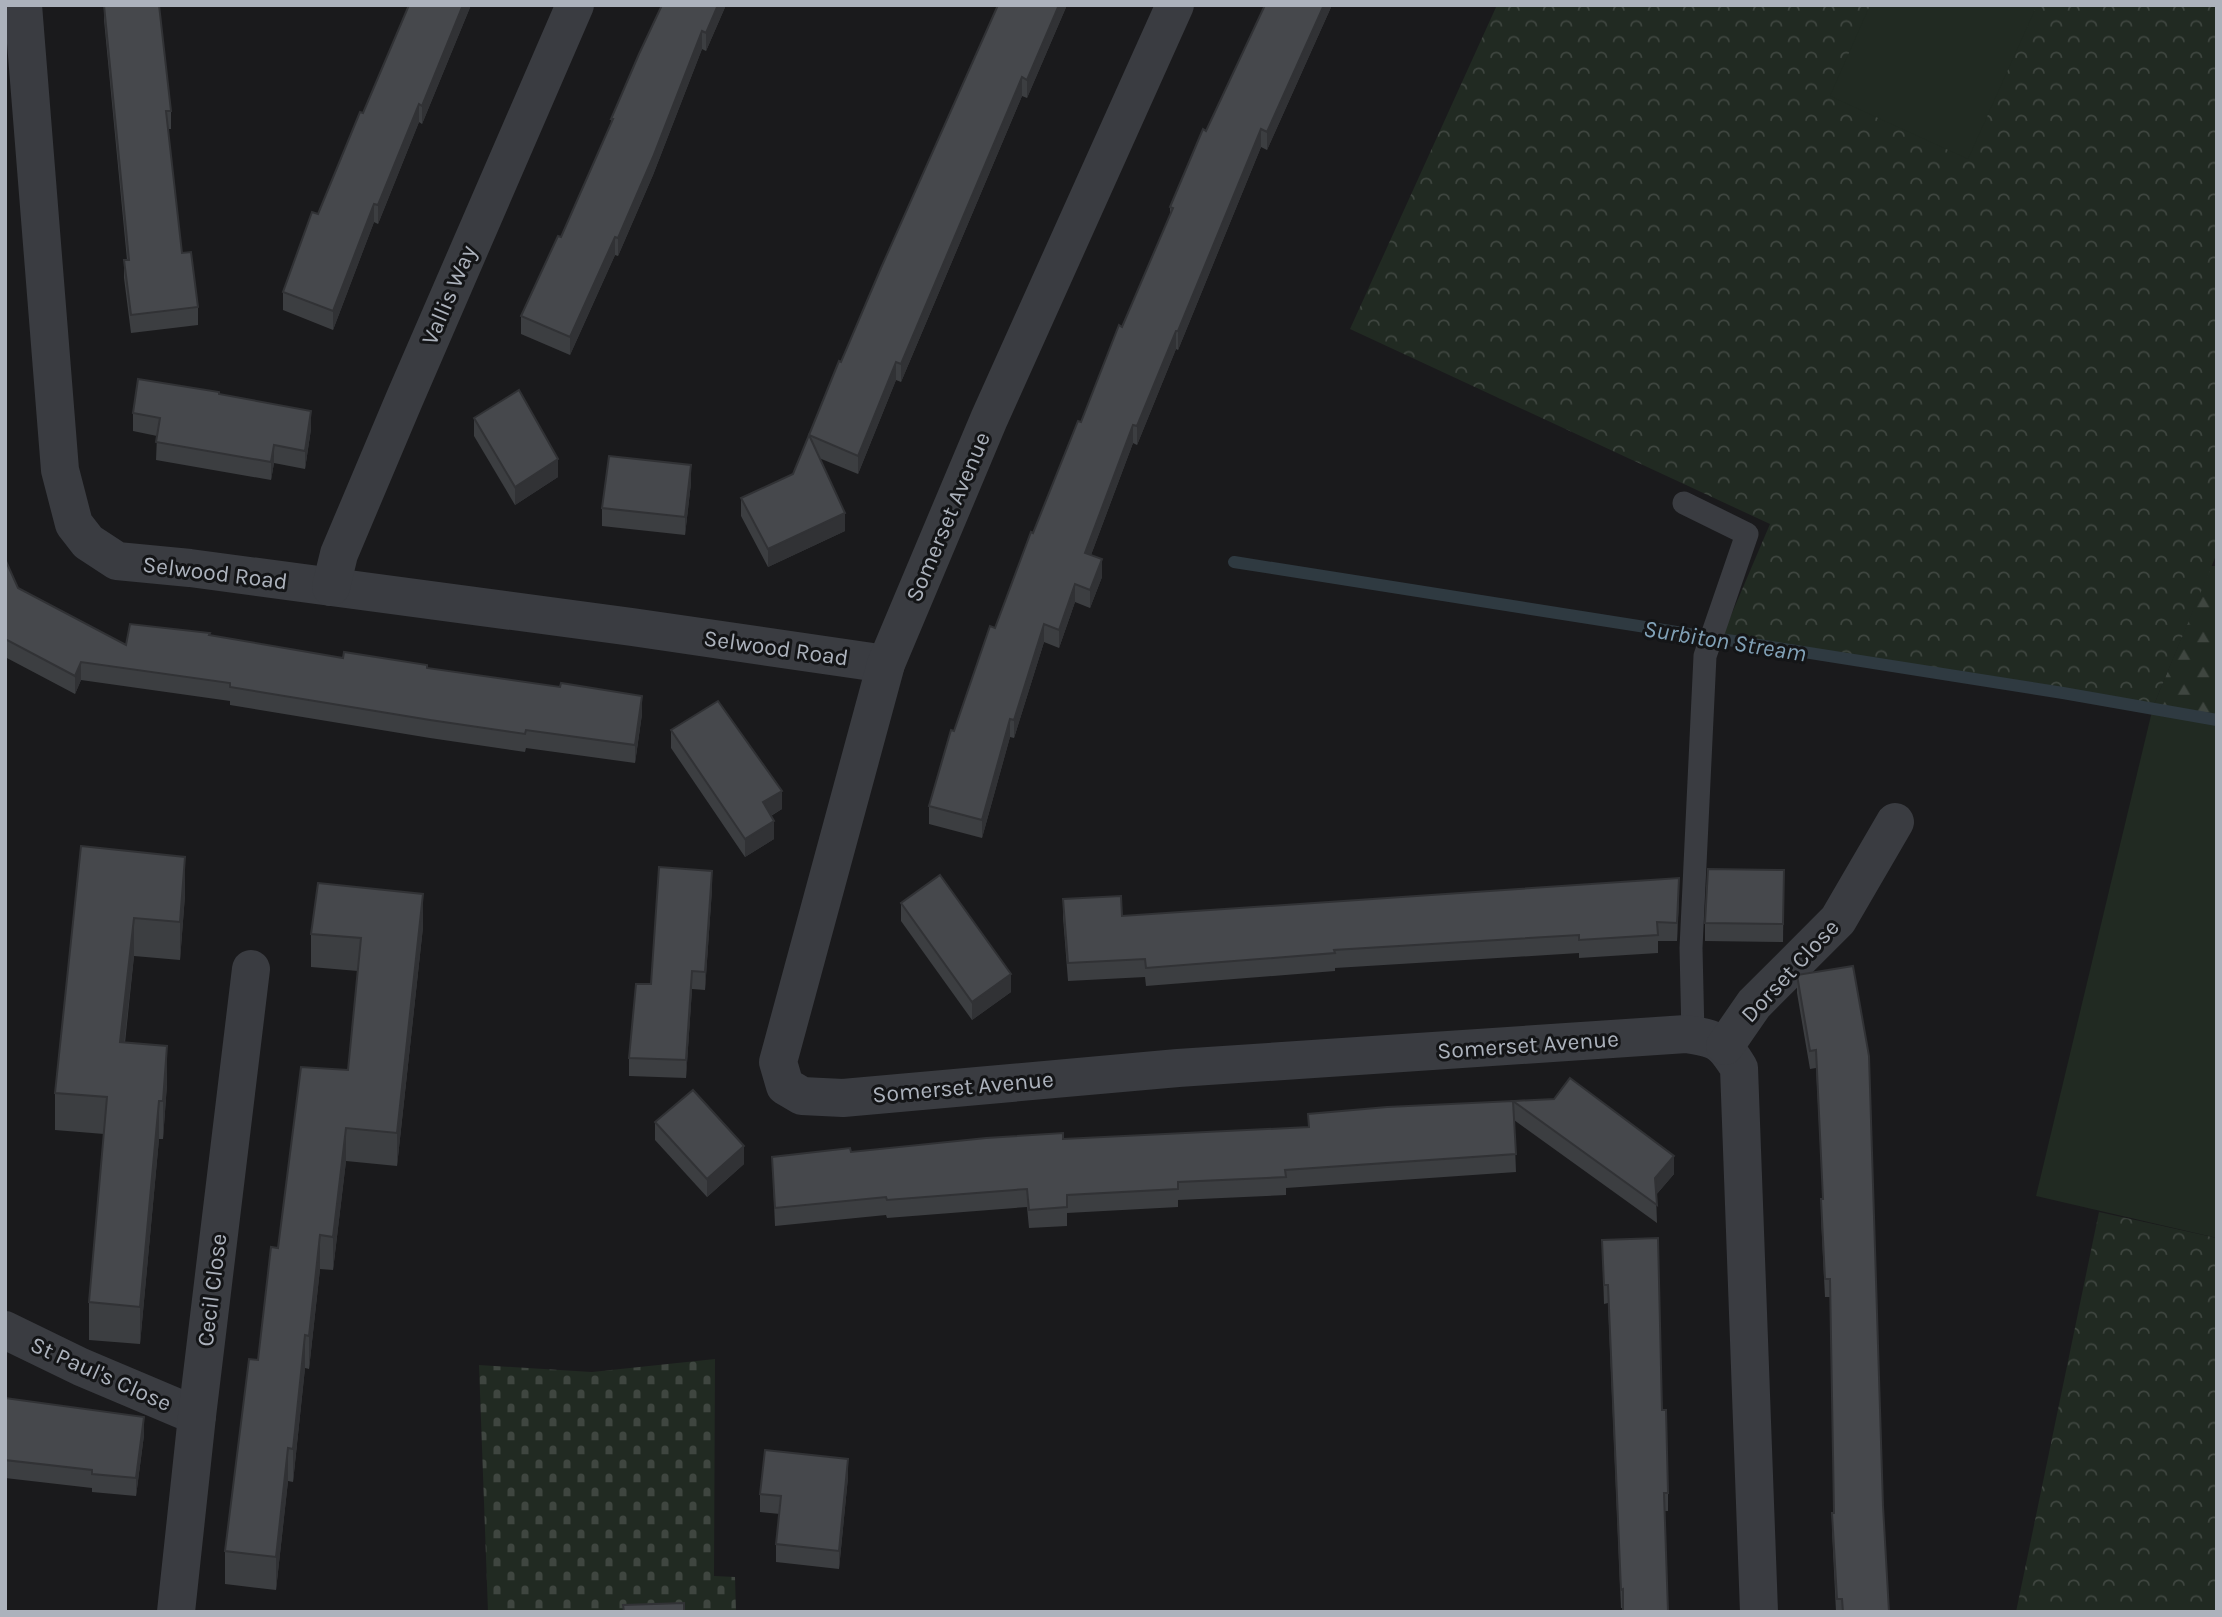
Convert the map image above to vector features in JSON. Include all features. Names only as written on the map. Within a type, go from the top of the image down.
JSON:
[{"type":"street","name":"Selwood Road","points":[[23,5],[60,471],[74,524],[88,542],[117,561],[190,568],[632,627],[886,664]]},
{"type":"street","name":"Vallis Way","points":[[331,587],[339,554],[398,413],[575,5]]},
{"type":"street","name":"Somerset Avenue","points":[[1175,5],[989,419],[886,664],[778,1062],[785,1086],[802,1096],[843,1098],[1178,1068],[1709,1040]]},
{"type":"street","name":"Dorset Close","points":[[1709,1040],[1754,1004],[1838,920],[1895,822]]},
{"type":"street","name":"Cecil Close","points":[[176,1612],[251,969]]},
{"type":"street","points":[[1709,1040],[1739,1068],[1759,1612]]},
{"type":"street","name":"St Paul's Close","points":[[5,1330],[81,1367],[197,1416]]},
{"type":"lane","points":[[1684,503],[1747,534],[1705,656],[1691,948],[1709,1040]]},
{"type":"green space","points":[[1497,5],[2217,5],[2217,553],[2153,707],[1721,639],[1770,524],[1350,329]]},
{"type":"green space","points":[[1870,5],[2037,5],[1968,159],[1830,96]]},
{"type":"green space","points":[[2211,566],[2217,566],[2217,720],[2153,707]]},
{"type":"green space","points":[[2153,707],[2217,720],[2217,1238],[2036,1196]]},
{"type":"green space","points":[[2099,1212],[2217,1238],[2217,1612],[2016,1612]]},
{"type":"green space","points":[[715,1359],[714,1576],[735,1577],[736,1612],[488,1612],[479,1365],[592,1372]]},
{"type":"building","points":[[104,5],[159,5],[171,111],[166,111],[182,253],[191,252],[198,307],[131,315],[124,260],[129,260]]},
{"type":"building","points":[[409,5],[463,5],[378,205],[374,204],[333,311],[283,292],[312,212],[318,214],[360,112],[363,113]]},
{"type":"building","points":[[662,5],[718,5],[706,33],[702,31],[653,157],[618,238],[615,237],[570,337],[521,316],[558,236],[561,237]]},
{"type":"building","points":[[998,5],[1059,5],[1027,80],[1022,77],[901,364],[896,362],[858,456],[809,435],[839,361],[841,362]]},
{"type":"building","points":[[1265,5],[1324,5],[1267,132],[1261,129],[1137,426],[1133,425],[1085,553],[1102,559],[1090,590],[1075,584],[1059,630],[1044,624],[1014,720],[1010,719],[982,820],[929,806],[951,730],[954,731],[990,626],[995,628],[1031,532],[1033,533],[1078,421],[1081,422],[1119,325],[1122,327],[1173,208],[1170,207],[1203,129],[1206,131]]},
{"type":"building","points":[[138,379],[311,411],[305,451],[274,445],[271,462],[156,442],[160,418],[133,413]]},
{"type":"building","points":[[519,390],[558,459],[515,487],[474,418]]},
{"type":"building","points":[[809,435],[845,513],[768,549],[741,498],[793,474]]},
{"type":"building","points":[[609,456],[691,465],[685,517],[602,508]]},
{"type":"building","points":[[5,559],[18,588],[126,645],[130,624],[210,633],[209,635],[343,658],[344,652],[427,665],[427,668],[560,687],[561,683],[642,696],[635,745],[526,730],[525,734],[430,720],[230,687],[230,683],[81,662],[75,676],[5,639]]},
{"type":"building","points":[[718,701],[782,791],[763,802],[774,821],[745,839],[671,730]]},
{"type":"building","points":[[81,846],[185,857],[180,922],[134,918],[120,1042],[167,1046],[163,1101],[159,1101],[140,1307],[89,1302],[107,1097],[55,1093]]},
{"type":"building","points":[[659,867],[712,871],[705,972],[692,971],[686,1060],[629,1058],[636,984],[651,984]]},
{"type":"building","points":[[1708,869],[1784,870],[1783,924],[1705,923]]},
{"type":"building","points":[[940,875],[1011,974],[972,1002],[901,903]]},
{"type":"building","points":[[1679,878],[1677,923],[1657,922],[1658,935],[1579,940],[1579,935],[1334,950],[1335,953],[1146,968],[1145,959],[1068,963],[1063,899],[1121,896],[1122,916]]},
{"type":"building","points":[[318,883],[423,894],[397,1133],[346,1128],[333,1237],[320,1235],[309,1336],[305,1335],[293,1449],[288,1448],[276,1557],[225,1551],[249,1359],[258,1360],[271,1247],[278,1248],[301,1067],[348,1070],[361,938],[311,934]]},
{"type":"building","points":[[1853,966],[1869,1056],[1883,1506],[1889,1612],[1843,1612],[1842,1599],[1837,1599],[1832,1513],[1830,1279],[1825,1279],[1816,1050],[1810,1051],[1797,975]]},
{"type":"building","points":[[1570,1078],[1674,1156],[1655,1178],[1657,1205],[1513,1101],[1554,1099]]},
{"type":"building","points":[[693,1090],[744,1146],[707,1179],[655,1122]]},
{"type":"building","points":[[1513,1101],[1516,1154],[1285,1170],[1286,1177],[1178,1182],[1178,1189],[1067,1195],[1067,1207],[1029,1210],[1027,1189],[887,1200],[886,1197],[775,1208],[772,1157],[850,1148],[851,1152],[1063,1133],[1063,1139],[1309,1127],[1308,1114]]},
{"type":"building","points":[[1658,1238],[1662,1410],[1666,1410],[1668,1493],[1664,1493],[1668,1612],[1623,1612],[1608,1285],[1604,1285],[1602,1240]]},
{"type":"building","points":[[5,1398],[144,1417],[136,1478],[5,1460]]},
{"type":"building","points":[[765,1450],[848,1459],[839,1551],[776,1544],[781,1496],[760,1494]]},
{"type":"building","points":[[684,1603],[684,1612],[624,1612],[623,1605]]},
{"type":"waterway","name":"Surbiton Stream","points":[[1234,562],[2063,693],[2217,720]]}]
